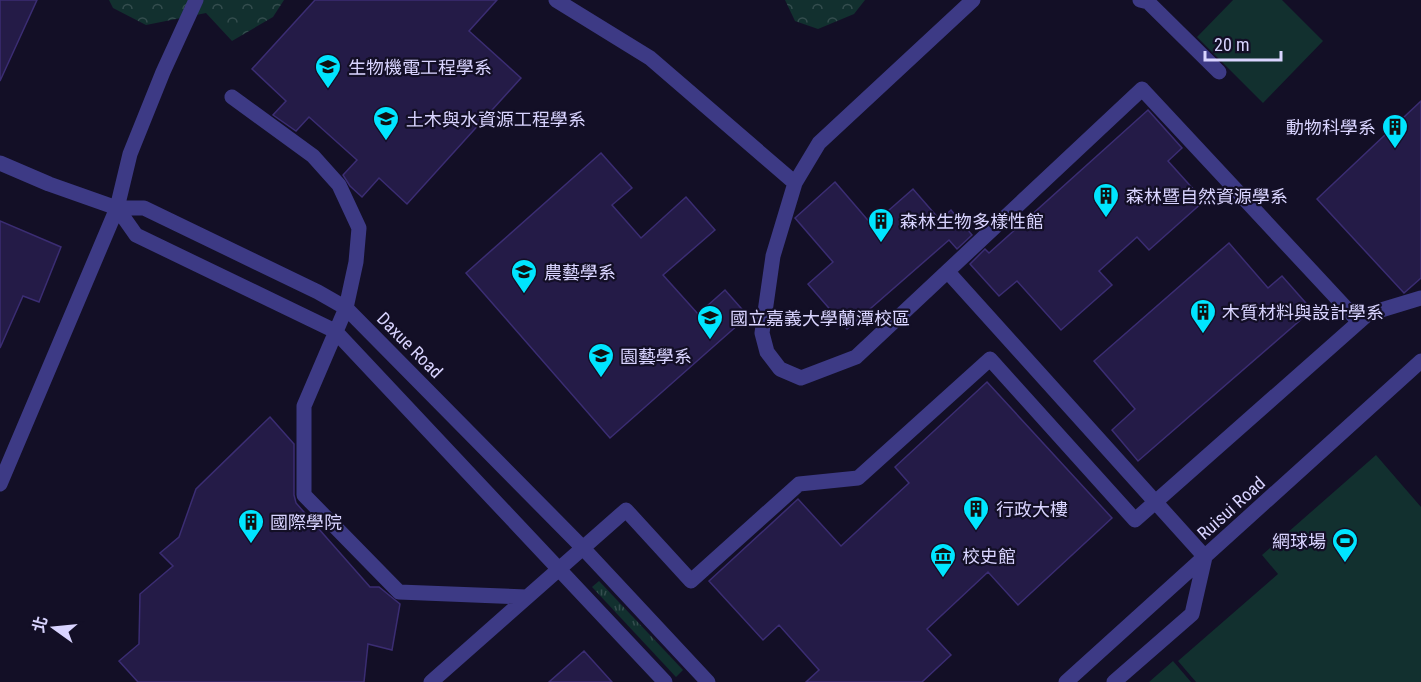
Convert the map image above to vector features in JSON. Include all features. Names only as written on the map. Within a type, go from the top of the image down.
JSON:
[{"type":"street","points":[[0,484],[117,208],[130,154],[163,72],[196,0]]},
{"type":"street","points":[[556,0],[650,58],[795,183]]},
{"type":"street","points":[[973,0],[819,143],[795,183],[773,256],[762,333],[767,352],[780,369],[801,378],[856,357],[1142,88],[1359,322]]},
{"type":"street","points":[[1140,0],[1148,2],[1219,72]]},
{"type":"street","points":[[232,97],[313,156],[339,185],[359,228],[357,262],[346,308],[304,406],[304,495],[399,592],[526,597]]},
{"type":"street","name":"Daxue Road","points":[[0,163],[117,208],[144,208],[318,292],[346,308],[582,547],[708,682]]},
{"type":"street","points":[[117,208],[136,236],[335,331],[665,682]]},
{"type":"street","points":[[948,272],[1205,558],[1192,614],[1114,682]]},
{"type":"street","points":[[431,682],[626,510],[692,581],[799,484],[858,477],[990,359],[1135,520],[1368,314],[1421,298]]},
{"type":"street","name":"Ruisui Road","points":[[1066,682],[1421,361]]},
{"type":"green space","points":[[109,0],[284,0],[273,17],[232,41],[206,13],[146,25],[113,8]]},
{"type":"green space","points":[[785,0],[865,0],[854,14],[818,29],[795,21]]},
{"type":"green space","points":[[1233,0],[1282,0],[1323,41],[1263,103],[1197,37]]},
{"type":"green space","name":"網球場","points":[[1376,455],[1421,507],[1421,682],[1196,682],[1178,661],[1278,574],[1262,555]]},
{"type":"green space","points":[[599,581],[683,670],[676,677],[592,587]]},
{"type":"green space","points":[[1173,661],[1191,682],[1149,682]]},
{"type":"building","points":[[0,0],[37,0],[0,81]]},
{"type":"building","points":[[315,0],[497,0],[469,31],[521,78],[407,204],[379,178],[362,197],[350,186],[343,175],[357,160],[309,117],[296,131],[273,115],[286,101],[252,69]]},
{"type":"building","name":"動物科學系","points":[[1421,101],[1421,278],[1404,293],[1317,199]]},
{"type":"building","name":"森林暨自然資源學系","points":[[1148,110],[1182,148],[1168,161],[1204,201],[1149,250],[1137,237],[1099,271],[1112,285],[1061,330],[1017,281],[999,296],[970,264],[985,249],[989,253]]},
{"type":"building","points":[[601,153],[632,188],[612,205],[641,238],[686,197],[715,230],[663,275],[698,314],[725,290],[748,316],[610,438],[466,273]]},
{"type":"building","name":"森林生物多樣性館","points":[[835,182],[872,225],[913,189],[940,220],[951,210],[972,235],[957,249],[949,240],[847,329],[808,284],[833,262],[795,218]]},
{"type":"building","points":[[0,221],[61,247],[39,302],[23,296],[0,348]]},
{"type":"building","name":"木質材料與設計學系","points":[[1229,243],[1268,288],[1282,276],[1312,310],[1138,461],[1112,430],[1135,409],[1094,361]]},
{"type":"building","name":"行政大樓","points":[[987,382],[1112,518],[1018,605],[988,572],[927,629],[951,655],[922,682],[806,682],[819,670],[779,625],[763,640],[709,581],[798,499],[841,546],[909,483],[895,467]]},
{"type":"building","name":"國際學院","points":[[270,417],[294,444],[296,503],[370,587],[379,587],[400,604],[392,650],[368,644],[364,682],[138,682],[119,661],[139,644],[140,594],[173,566],[160,553],[179,537],[196,489]]},
{"type":"building","points":[[584,651],[612,682],[549,682]]},
{"type":"place","name":"生物機電工程學系","points":[[328,90]]},
{"type":"place","name":"土木與水資源工程學系","points":[[386,142]]},
{"type":"place","name":"動物科學系","points":[[1395,150]]},
{"type":"place","name":"森林暨自然資源學系","points":[[1106,219]]},
{"type":"place","name":"森林生物多樣性館","points":[[881,244]]},
{"type":"place","name":"農藝學系","points":[[524,295]]},
{"type":"place","name":"木質材料與設計學系","points":[[1203,335]]},
{"type":"place","name":"國立嘉義大學蘭潭校區","points":[[710,341]]},
{"type":"place","name":"園藝學系","points":[[601,379]]},
{"type":"place","name":"行政大樓","points":[[976,532]]},
{"type":"place","name":"國際學院","points":[[251,545]]},
{"type":"place","name":"網球場","points":[[1345,564]]},
{"type":"place","name":"校史館","points":[[943,579]]}]
